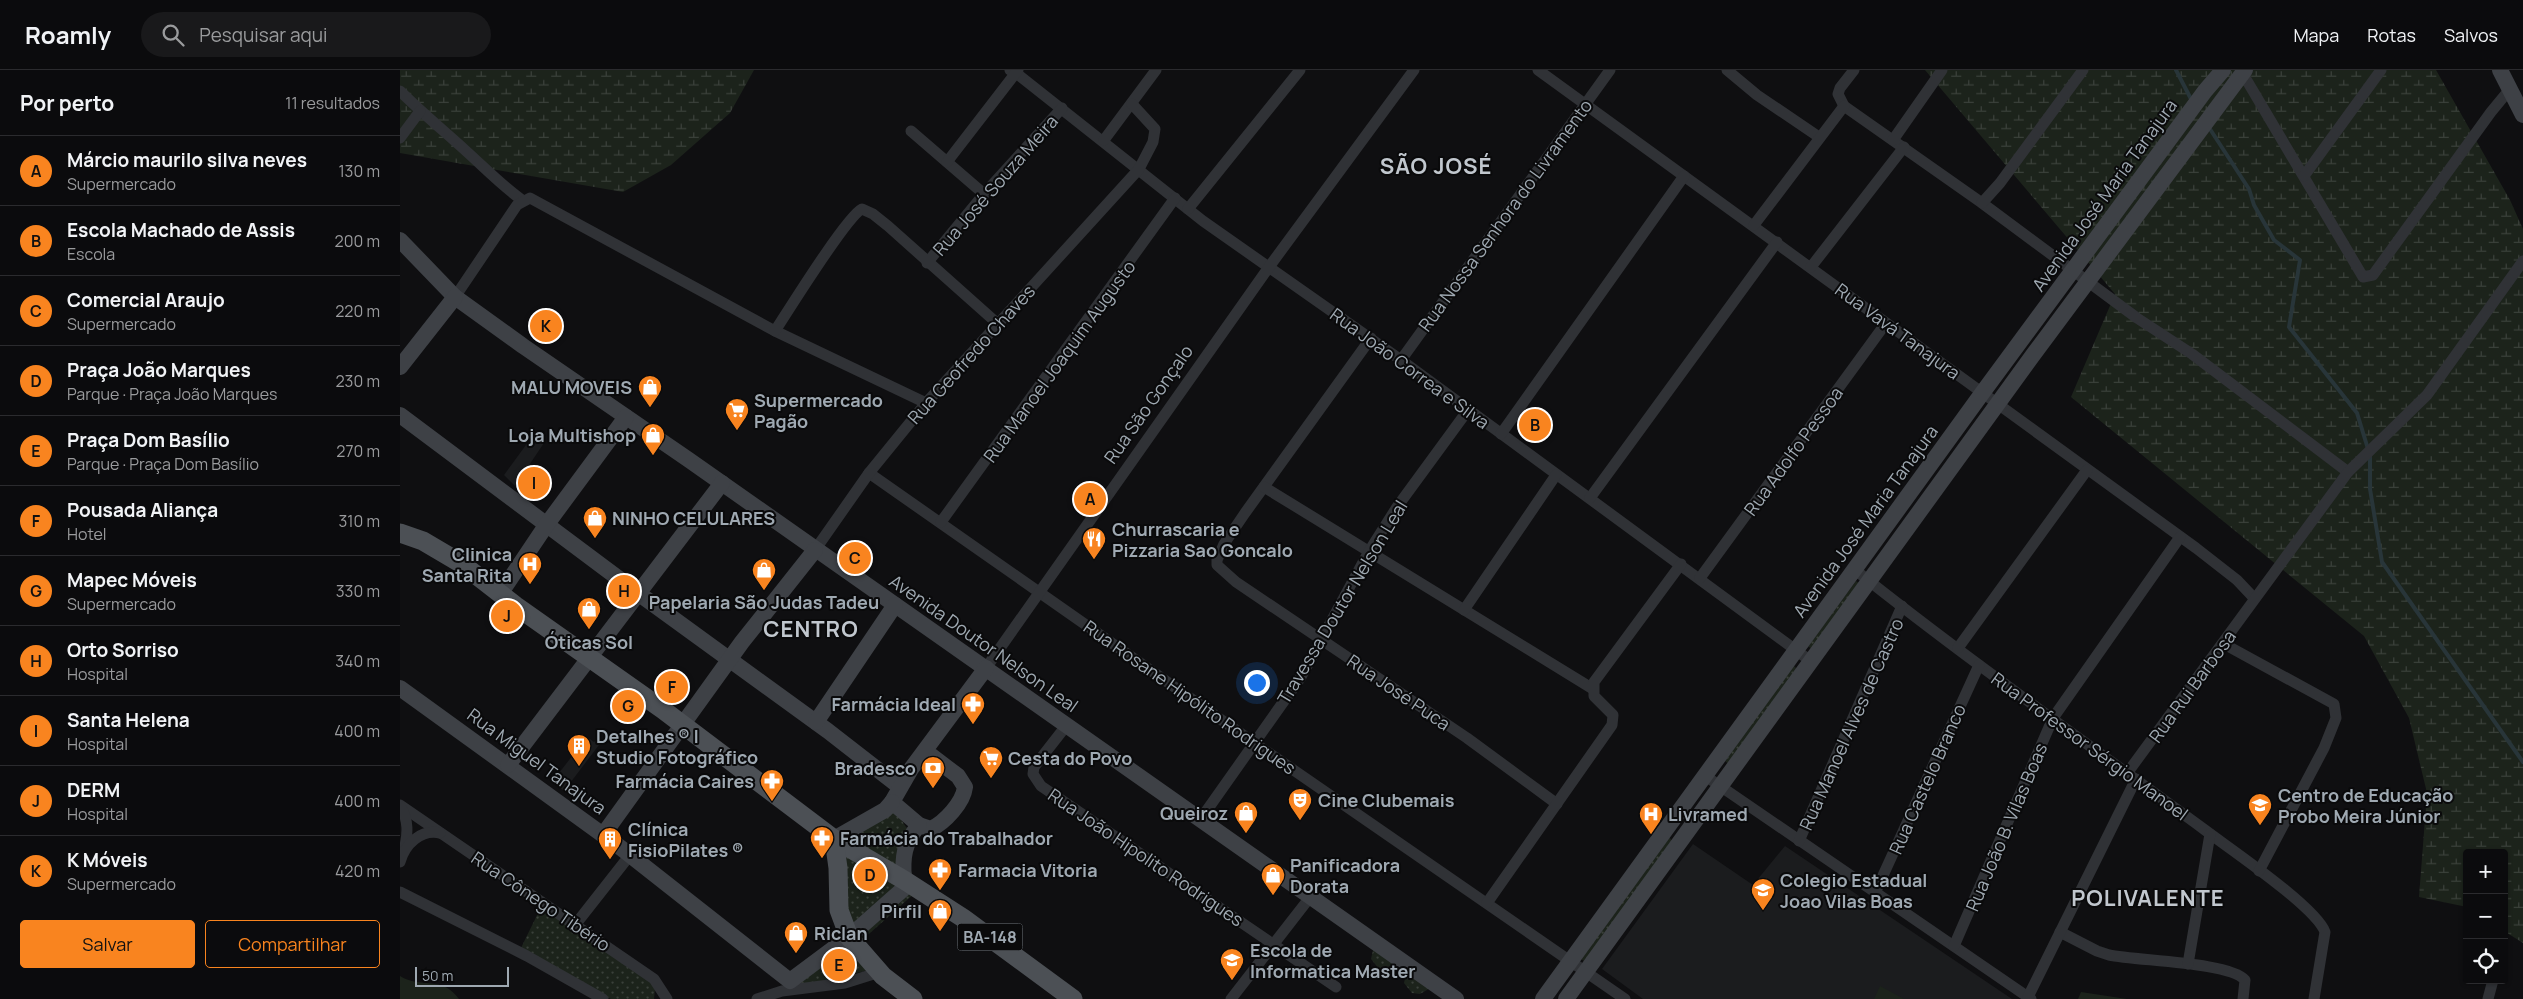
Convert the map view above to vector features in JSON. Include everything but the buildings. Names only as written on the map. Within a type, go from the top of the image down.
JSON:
[{"type":"main road","points":[[406,535],[462,564],[500,594],[591,657],[682,724],[834,839],[838,868],[839,910],[848,938],[880,972],[913,999]]},
{"type":"main road","name":"BA-148","points":[[834,839],[907,882],[1011,952],[1073,999]]},
{"type":"street","points":[[1104,140],[1156,70]]},
{"type":"street","points":[[1188,209],[1300,70]]},
{"type":"street","name":"Rua São Gonçalo","points":[[892,802],[925,751],[986,668],[1269,267],[1414,70]]},
{"type":"street","name":"Rua Vavá Tanajura","points":[[1538,70],[1754,225],[2180,537],[2237,580],[2254,598]]},
{"type":"street","name":"Rua Nossa Senhora do Livramento","points":[[1401,360],[1610,70]]},
{"type":"street","points":[[1727,70],[1757,95],[1819,137]]},
{"type":"street","points":[[1854,70],[1840,88],[1838,94],[1844,106],[1982,203],[2137,318],[2192,354],[2348,472]]},
{"type":"street","points":[[1893,140],[1942,70]]},
{"type":"street","points":[[1982,203],[2000,183],[2084,70]]},
{"type":"street","points":[[2304,176],[2380,70]]},
{"type":"street","points":[[2500,70],[2523,114]]},
{"type":"street","points":[[947,162],[1015,71]]},
{"type":"street","name":"Rua João Correa e Silva","points":[[1015,71],[1104,140],[1188,209],[1371,338],[1812,662]]},
{"type":"street","points":[[1566,999],[1998,404],[2244,72],[2364,277],[2372,275],[2491,112],[2510,89]]},
{"type":"street","name":"Avenida José Maria Tanajura","points":[[1543,999],[1704,775],[1983,392],[2205,92],[2217,73]]},
{"type":"street","points":[[400,90],[420,112],[466,151],[499,183],[522,200]]},
{"type":"street","name":"Rua Geofredo Chaves","points":[[815,550],[869,473],[926,403],[1139,169],[1153,142],[1155,129],[1132,104]]},
{"type":"street","points":[[1754,225],[1844,106]]},
{"type":"street","name":"Rua José Souza Meira","points":[[928,263],[984,194],[1062,108]]},
{"type":"street","points":[[400,138],[420,112]]},
{"type":"street","points":[[911,131],[984,194]]},
{"type":"street","points":[[1811,267],[1904,148]]},
{"type":"street","points":[[1501,434],[1684,176]]},
{"type":"street","points":[[400,367],[455,297],[516,205],[522,200],[530,198],[775,331],[926,403]]},
{"type":"street","name":"Rua Manoel Joaquim Augusto","points":[[941,522],[1176,198]]},
{"type":"street","points":[[775,331],[844,229],[860,210],[873,214],[998,324]]},
{"type":"street","name":"Avenida Doutor Nelson Leal","points":[[400,240],[455,297],[1456,999]]},
{"type":"street","points":[[1590,498],[1777,242]]},
{"type":"street","points":[[2093,244],[2108,256]]},
{"type":"street","name":"Rua Rui Barbosa","points":[[2030,998],[2132,776],[2254,598],[2348,472],[2427,395],[2523,261]]},
{"type":"street","name":"Rua Adolfo Pessoa","points":[[1700,578],[1886,323]]},
{"type":"street","points":[[1371,338],[1264,487],[1368,553],[1593,689]]},
{"type":"street","name":"Travessa Doutor Nelson Leal","points":[[1200,820],[1253,742],[1281,706],[1322,640],[1368,553],[1397,507],[1468,410]]},
{"type":"street","points":[[400,415],[638,593],[816,722],[900,787]]},
{"type":"street","points":[[500,594],[547,524],[626,417]]},
{"type":"street","points":[[1934,460],[1950,472]]},
{"type":"street","points":[[1958,648],[2087,470]]},
{"type":"street","name":"Rua Rosane Hipólito Rodrigues","points":[[869,473],[1625,999]]},
{"type":"street","points":[[1464,610],[1556,475]]},
{"type":"street","points":[[508,765],[722,483]]},
{"type":"street","name":"Rua José Puca","points":[[1264,487],[1224,544],[1217,565],[1236,582],[1467,738],[1557,804]]},
{"type":"street","points":[[400,521],[406,535]]},
{"type":"street","name":"Rua João B. Vilas Boas","points":[[1954,946],[2053,718],[2180,537]]},
{"type":"street","points":[[603,834],[730,659],[815,550]]},
{"type":"street","points":[[1486,903],[1606,735],[1614,720],[1610,711],[1594,696],[1593,689],[1598,675],[1681,564]]},
{"type":"street","name":"Rua Professor Sérgio Manoel","points":[[1854,569],[1979,665],[2210,834],[2307,910],[2323,926],[2325,939],[2314,999]]},
{"type":"street","points":[[816,722],[895,605]]},
{"type":"street","name":"Rua Manoel Alves de Castro","points":[[1799,841],[1902,606]]},
{"type":"street","points":[[2224,644],[2334,704],[2336,718],[2324,748],[2259,871]]},
{"type":"street","name":"Rua Castelo Branco","points":[[1876,893],[1979,665]]},
{"type":"street","name":"Rua Miguel Tanajura","points":[[400,688],[603,834],[786,986]]},
{"type":"street","name":"Rua João Hipolito Rodrigues","points":[[1066,726],[1034,767],[1033,774],[1041,786],[1336,987]]},
{"type":"street","points":[[834,839],[885,810],[892,802],[918,825],[931,829],[942,822],[965,790],[964,783],[958,776],[925,751]]},
{"type":"street","points":[[1704,775],[2030,998]]},
{"type":"street","points":[[400,856],[408,837],[407,821],[402,807]]},
{"type":"street","name":"Rua Cônego Tibério","points":[[402,807],[654,979],[667,999]]},
{"type":"street","points":[[757,999],[786,986],[848,938],[907,882],[904,850],[907,841],[918,825]]},
{"type":"street","points":[[400,862],[409,845],[419,836],[431,831],[442,834]]},
{"type":"street","points":[[2188,964],[2210,834]]},
{"type":"street","points":[[575,925],[630,855]]},
{"type":"street","points":[[400,885],[412,897]]},
{"type":"street","points":[[400,892],[527,956],[603,999]]},
{"type":"street","points":[[1231,999],[1311,896]]},
{"type":"street","points":[[2060,932],[2109,955],[2188,964],[2237,974],[2245,980],[2243,999]]},
{"type":"street","points":[[786,986],[838,984],[880,972]]},
{"type":"street","points":[[2488,999],[2492,984]]},
{"type":"shaded area","points":[[534,434],[544,443],[515,486],[504,475]]},
{"type":"shaded area","points":[[587,737],[594,742],[598,738],[602,741],[564,791],[552,782]]},
{"type":"shaded area","name":"Colegio Estadual Joao Vilas Boas","points":[[1693,844],[1753,885],[1785,846],[2012,999],[1643,999],[1602,969]]},
{"type":"green space","points":[[400,70],[754,70],[730,113],[671,165],[623,192],[400,153]]},
{"type":"green space","points":[[1925,70],[2436,70],[2510,200],[2523,229],[2523,943],[2508,934],[2508,849],[2463,849],[2463,906],[2419,897],[2427,793],[2409,718],[2364,636],[2071,397],[2115,294]]},
{"type":"green space","points":[[1856,581],[1862,586],[1814,651],[1808,646]]},
{"type":"green space","points":[[1793,665],[1800,672],[1731,766],[1725,761]]},
{"type":"green space","points":[[892,806],[908,830],[905,835],[915,893],[861,941],[836,921],[851,825]]},
{"type":"green space","points":[[1669,837],[1673,842],[1587,963],[1581,959]]},
{"type":"green space","points":[[543,903],[650,976],[655,989],[654,999],[611,999],[519,952]]},
{"type":"green space","points":[[851,946],[868,970],[799,988],[805,970]]},
{"type":"green space","points":[[1374,946],[1399,964],[1387,970],[1379,969],[1371,959]]},
{"type":"green space","points":[[1407,970],[1432,987],[1420,994],[1412,993],[1404,983]]},
{"type":"green space","points":[[400,976],[416,982],[446,987],[459,999],[400,999]]},
{"type":"green space","points":[[1880,986],[1904,999],[1874,999]]},
{"type":"green space","points":[[2081,992],[2127,999],[2078,999]]},
{"type":"waterway","points":[[2176,70],[2192,101]]},
{"type":"waterway","points":[[2208,126],[2249,189],[2254,205],[2274,240],[2300,260],[2289,327],[2357,413],[2368,449]]},
{"type":"waterway","points":[[2370,455],[2370,489],[2382,562],[2523,762]]},
{"type":"place","name":"K Móveis","points":[[546,326]]},
{"type":"place","name":"MALU MOVEIS","points":[[650,408]]},
{"type":"place","name":"Escola Machado de Assis","points":[[1535,425]]},
{"type":"place","name":"Supermercado Pagão","points":[[737,431]]},
{"type":"place","name":"Loja Multishop","points":[[653,456]]},
{"type":"place","name":"Santa Helena","points":[[534,483]]},
{"type":"place","name":"Márcio maurilo silva neves","points":[[1090,499]]},
{"type":"place","name":"NINHO CELULARES","points":[[595,539]]},
{"type":"place","name":"Comercial Araujo","points":[[855,558]]},
{"type":"place","name":"Churrascaria e Pizzaria Sao Goncalo","points":[[1094,560]]},
{"type":"place","name":"Clinica Santa Rita","points":[[530,585]]},
{"type":"place","name":"Orto Sorriso","points":[[624,591]]},
{"type":"place","name":"Papelaria São Judas Tadeu","points":[[764,591]]},
{"type":"place","name":"DERM","points":[[507,616]]},
{"type":"place","name":"Óticas Sol","points":[[589,630]]},
{"type":"place","name":"Pousada Aliança","points":[[672,687]]},
{"type":"place","name":"Mapec Móveis","points":[[628,706]]},
{"type":"place","name":"Farmácia Ideal","points":[[973,725]]},
{"type":"place","name":"Detalhes ® | Studio Fotográfico","points":[[579,767]]},
{"type":"place","name":"Cesta do Povo","points":[[991,779]]},
{"type":"place","name":"Bradesco","points":[[933,789]]},
{"type":"place","name":"Farmácia Caires","points":[[772,802]]},
{"type":"place","name":"Cine Clubemais","points":[[1300,821]]},
{"type":"place","name":"Centro de Educação Probo Meira Júnior","points":[[2260,826]]},
{"type":"place","name":"Queiroz","points":[[1246,834]]},
{"type":"place","name":"Livramed","points":[[1651,835]]},
{"type":"place","name":"Farmácia do Trabalhador","points":[[822,859]]},
{"type":"place","name":"Clínica FisioPilates ®","points":[[610,860]]},
{"type":"place","name":"Praça João Marques","points":[[870,875]]},
{"type":"place","name":"Farmacia Vitoria","points":[[940,891]]},
{"type":"place","name":"Panificadora Dorata","points":[[1273,896]]},
{"type":"place","name":"Colegio Estadual Joao Vilas Boas","points":[[1763,911]]},
{"type":"place","name":"Pirfil","points":[[940,932]]},
{"type":"place","name":"Riclan","points":[[796,954]]},
{"type":"place","name":"Praça Dom Basílio","points":[[839,965]]},
{"type":"place","name":"Escola de Informatica Master","points":[[1232,981]]},
{"type":"district","name":"SÃO JOSÉ","points":[[1436,166]]},
{"type":"district","name":"CENTRO","points":[[811,629]]},
{"type":"district","name":"POLIVALENTE","points":[[2148,898]]}]
